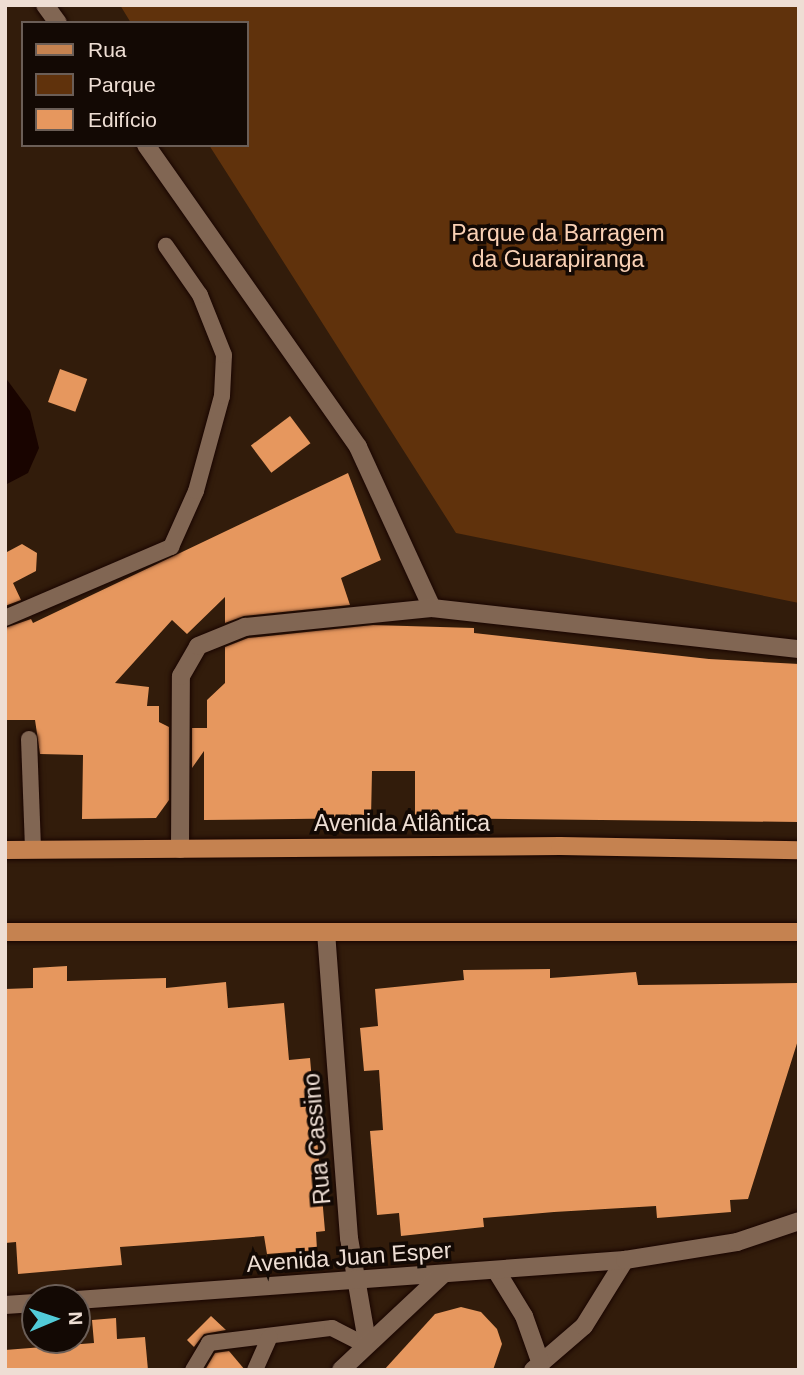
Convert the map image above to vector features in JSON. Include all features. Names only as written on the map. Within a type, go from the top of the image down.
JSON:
[{"type":"main road","name":"Avenida Atlântica","points":[[5,850],[799,850]]},
{"type":"main road","points":[[5,932],[799,932]]},
{"type":"street","points":[[45,5],[57,21]]},
{"type":"street","points":[[147,147],[358,447],[432,608]]},
{"type":"street","points":[[180,849],[181,676],[198,646],[245,627],[432,608],[799,649]]},
{"type":"street","name":"Rua Cassino","points":[[326,932],[354,1281],[365,1343]]},
{"type":"street","name":"Avenida Juan Esper","points":[[91,1299],[497,1272],[625,1260],[737,1242],[799,1221]]},
{"type":"street","points":[[497,1272],[524,1316],[537,1367],[584,1326],[625,1260]]},
{"type":"street","points":[[341,1370],[365,1343],[442,1275]]},
{"type":"lane","points":[[5,618],[171,547],[196,491],[222,396],[224,355],[200,295],[166,246]]},
{"type":"lane","points":[[29,739],[33,850]]},
{"type":"lane","points":[[193,1370],[209,1343],[332,1328],[365,1343]]},
{"type":"lane","points":[[255,1370],[270,1337]]},
{"type":"green space","name":"Parque da Barragem da Guarapiranga","points":[[120,5],[799,5],[799,603],[456,533],[210,147],[248,147],[248,21],[130,21]]},
{"type":"shaded area","points":[[5,377],[30,411],[39,448],[28,473],[5,485]]},
{"type":"building","points":[[60,369],[87,379],[75,412],[48,402]]},
{"type":"building","points":[[290,416],[310,443],[271,473],[251,445]]},
{"type":"building","points":[[348,473],[381,560],[341,578],[350,605],[244,616],[225,623],[225,597],[187,634],[172,620],[115,683],[149,687],[147,706],[159,706],[159,722],[169,727],[169,800],[156,818],[82,819],[83,755],[40,754],[35,720],[5,720],[5,628],[31,619],[33,623]]},
{"type":"building","points":[[22,544],[37,553],[36,571],[13,583],[21,600],[5,606],[7,552]]},
{"type":"building","points":[[373,625],[474,628],[474,633],[709,659],[799,664],[799,822],[415,818],[415,771],[372,771],[371,818],[204,820],[204,751],[192,768],[192,728],[207,728],[207,700],[225,683],[225,647],[248,638]]},
{"type":"building","points":[[67,966],[67,981],[166,978],[166,988],[226,982],[228,1008],[284,1003],[289,1060],[310,1058],[325,1231],[316,1232],[317,1250],[267,1254],[264,1236],[120,1247],[122,1265],[18,1274],[16,1242],[5,1243],[5,989],[33,988],[33,968]]},
{"type":"building","points":[[550,969],[550,978],[636,972],[638,985],[799,983],[799,1037],[748,1199],[730,1200],[731,1212],[657,1218],[656,1206],[554,1212],[483,1218],[484,1227],[401,1236],[399,1213],[377,1215],[370,1131],[383,1130],[379,1070],[364,1071],[360,1028],[378,1026],[375,989],[464,980],[463,970]]},
{"type":"building","points":[[461,1307],[481,1312],[497,1329],[502,1344],[493,1370],[384,1370],[435,1314]]},
{"type":"building","points":[[211,1316],[226,1330],[204,1334],[194,1347],[187,1340]]},
{"type":"building","points":[[116,1318],[117,1339],[145,1337],[148,1370],[5,1370],[5,1350],[21,1349],[21,1354],[91,1354],[91,1343],[94,1343],[92,1320]]},
{"type":"building","points":[[229,1351],[245,1370],[205,1370],[215,1353]]}]
